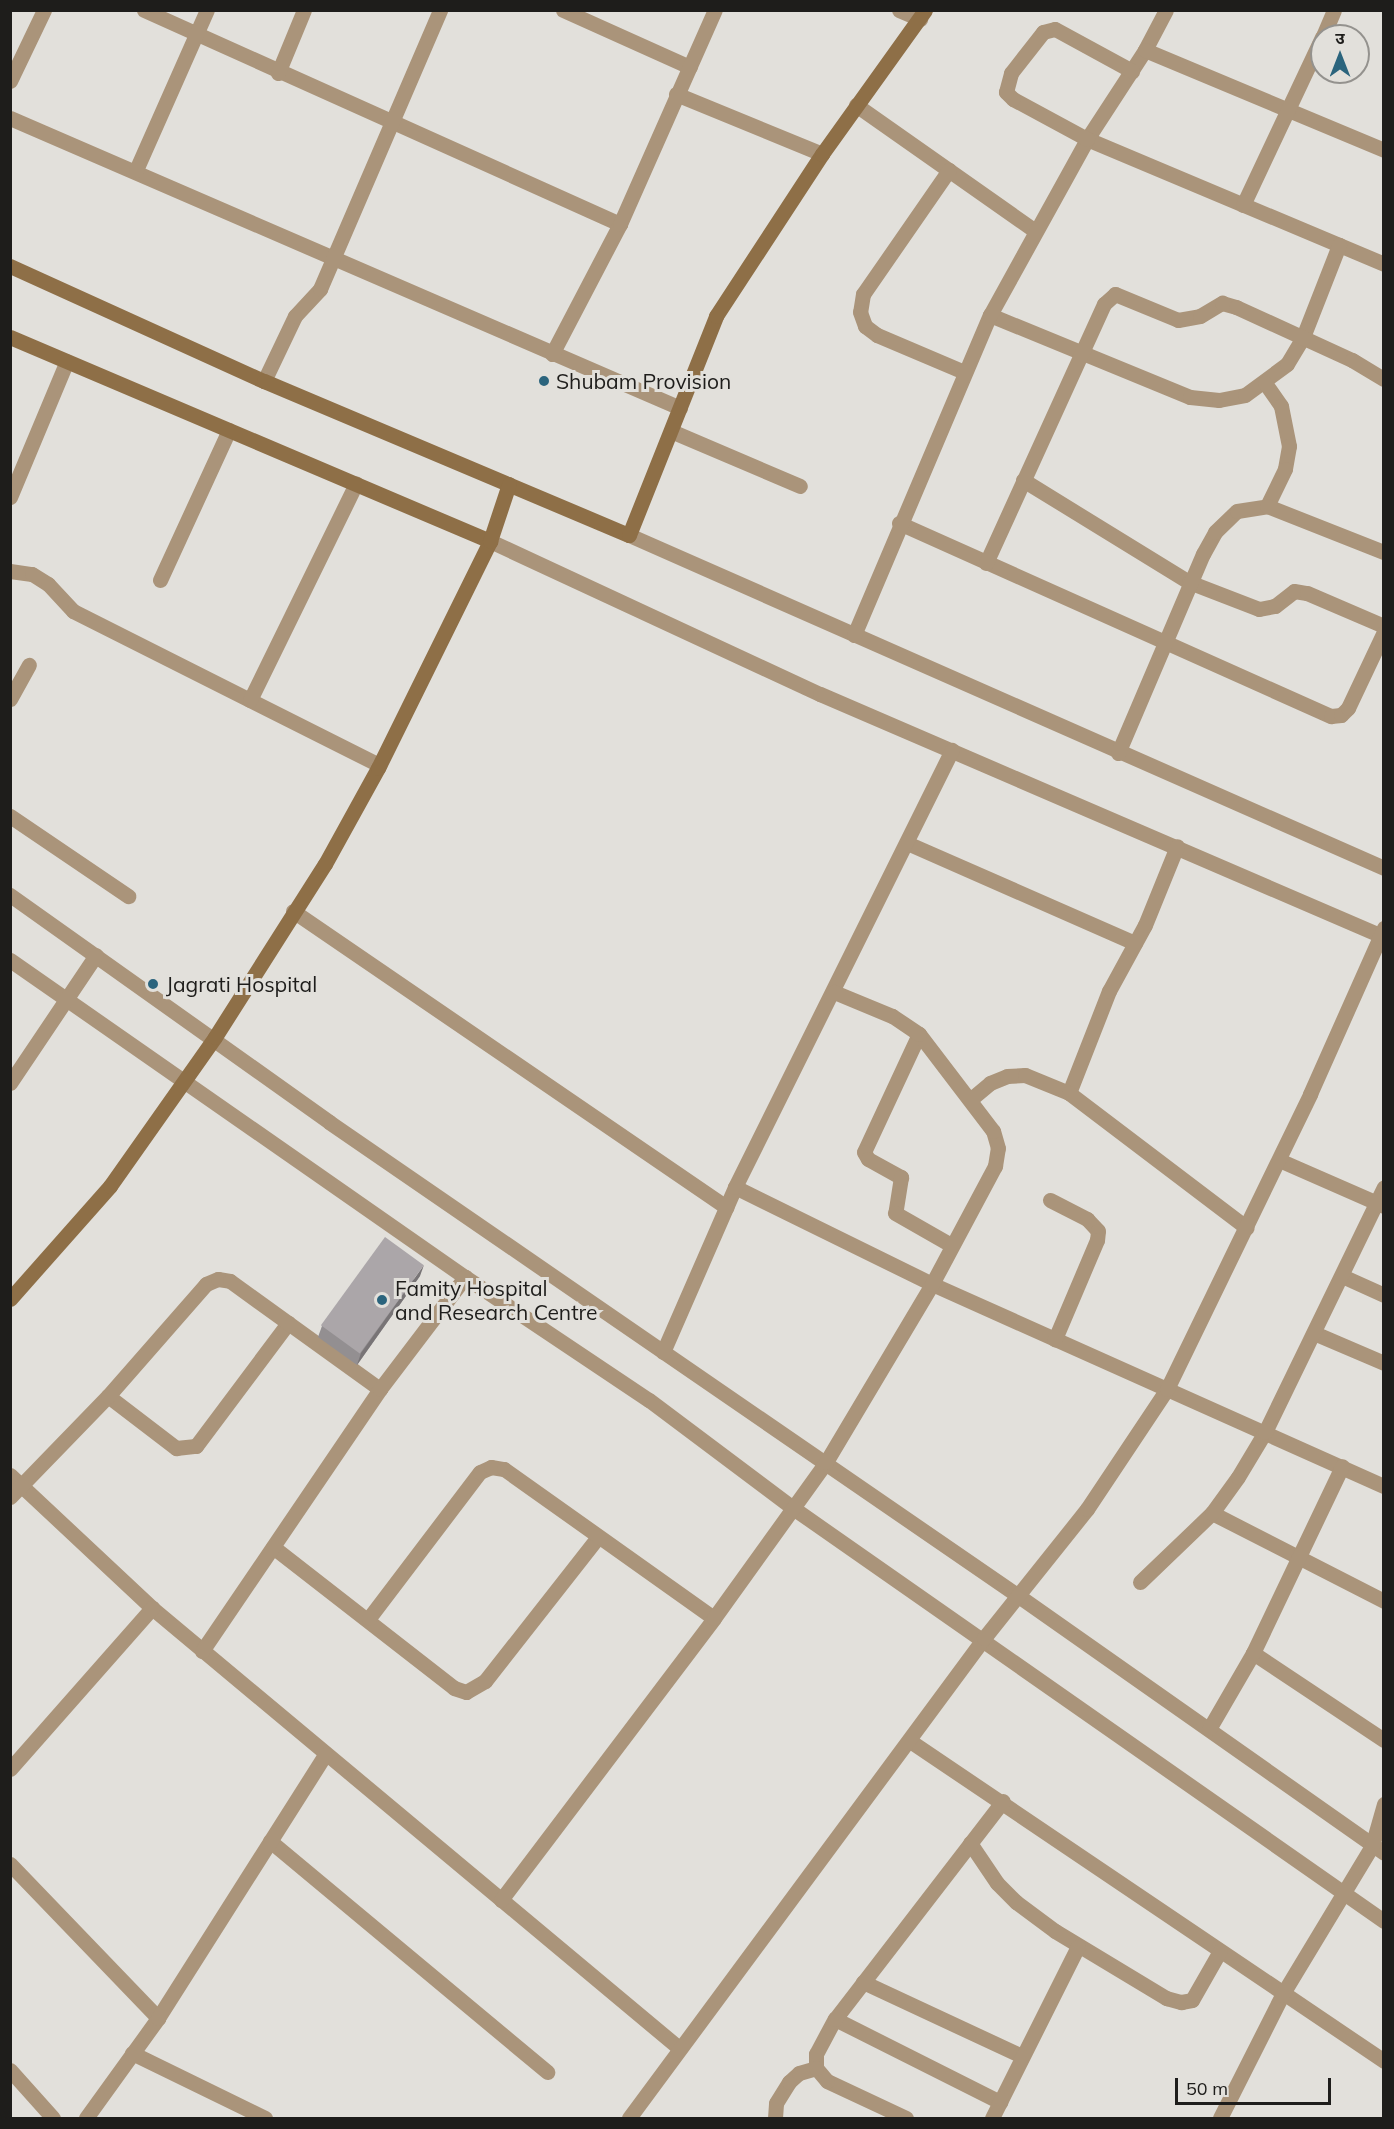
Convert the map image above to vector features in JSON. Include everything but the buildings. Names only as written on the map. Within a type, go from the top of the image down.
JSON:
[{"type":"street","points":[[10,81],[44,10]]},
{"type":"street","points":[[144,10],[279,73],[620,225]]},
{"type":"street","points":[[136,170],[207,10]]},
{"type":"street","points":[[279,73],[304,10]]},
{"type":"street","points":[[264,381],[295,316],[320,289],[440,10]]},
{"type":"street","points":[[563,10],[690,67]]},
{"type":"street","points":[[552,354],[620,225],[715,10]]},
{"type":"street","points":[[629,535],[716,316],[822,154],[923,15],[899,10]]},
{"type":"street","points":[[854,635],[898,523],[990,315],[1034,230],[1086,139],[1132,71],[1166,10]]},
{"type":"street","points":[[1328,24],[1334,10]]},
{"type":"street","points":[[1132,71],[1055,29],[1044,32],[1011,73],[1006,92],[1013,99],[1086,139],[1383,264]]},
{"type":"street","points":[[1145,50],[1383,150]]},
{"type":"street","points":[[1243,205],[1310,63]]},
{"type":"street","points":[[676,94],[822,154]]},
{"type":"street","points":[[856,105],[1034,230]]},
{"type":"street","points":[[10,118],[136,170],[334,259],[680,408]]},
{"type":"street","points":[[949,170],[863,294],[860,312],[865,326],[877,335],[964,372]]},
{"type":"street","points":[[990,315],[1080,354],[1190,397],[1219,400],[1245,395],[1265,383],[1287,364],[1304,337],[1339,245]]},
{"type":"street","points":[[10,266],[264,381],[629,535],[1118,753],[1383,868]]},
{"type":"street","points":[[986,563],[1080,354],[1104,304],[1115,294],[1178,320],[1200,316],[1221,303],[1304,337],[1383,379]]},
{"type":"street","points":[[10,336],[490,541],[820,694],[1382,934],[1247,1228],[1167,1389],[1087,1509],[1020,1597],[984,1638],[629,2118]]},
{"type":"street","points":[[10,497],[68,361]]},
{"type":"street","points":[[1265,383],[1281,406],[1289,446],[1285,469],[1267,506]]},
{"type":"street","points":[[160,580],[229,430]]},
{"type":"street","points":[[671,431],[800,486]]},
{"type":"street","points":[[1023,480],[1189,582],[1259,609],[1275,606],[1294,591],[1307,593],[1383,626]]},
{"type":"street","points":[[250,700],[356,484]]},
{"type":"street","points":[[10,1299],[110,1186],[214,1037],[292,911],[325,864],[379,765],[490,541],[509,484]]},
{"type":"street","points":[[1118,753],[1189,582],[1215,532],[1237,512],[1267,506],[1383,552]]},
{"type":"street","points":[[898,523],[1331,716],[1341,715],[1348,708],[1383,632]]},
{"type":"street","points":[[10,572],[32,574],[48,584],[73,611],[379,765]]},
{"type":"street","points":[[10,699],[29,665]]},
{"type":"street","points":[[663,1352],[735,1187],[834,992],[952,750]]},
{"type":"street","points":[[10,816],[128,896]]},
{"type":"street","points":[[907,843],[1135,943]]},
{"type":"street","points":[[1069,1093],[1109,991],[1135,943],[1177,846]]},
{"type":"street","points":[[10,895],[214,1037],[329,1122],[826,1462],[1378,1849]]},
{"type":"street","points":[[292,911],[726,1207]]},
{"type":"street","points":[[10,1083],[96,955]]},
{"type":"street","points":[[10,960],[465,1277],[648,1400],[793,1508],[984,1638],[1383,1921]]},
{"type":"street","points":[[501,1900],[714,1618],[826,1462],[932,1284],[951,1245],[996,1166],[998,1148],[993,1131],[971,1099],[919,1034],[892,1016],[834,992]]},
{"type":"street","points":[[919,1034],[864,1152],[868,1159],[901,1177],[895,1213],[951,1245]]},
{"type":"street","points":[[971,1099],[990,1083],[1007,1076],[1025,1075],[1069,1093],[1247,1228]]},
{"type":"street","points":[[1279,1160],[1380,1204]]},
{"type":"street","points":[[735,1187],[932,1284],[1383,1486]]},
{"type":"street","points":[[1140,1582],[1212,1513],[1265,1432],[1380,1204],[1383,1187]]},
{"type":"street","points":[[1050,1200],[1088,1219],[1098,1232],[1097,1240],[1055,1339]]},
{"type":"street","points":[[1342,1276],[1383,1295]]},
{"type":"street","points":[[202,1651],[380,1389],[465,1277]]},
{"type":"street","points":[[16,1492],[108,1396],[206,1284],[218,1279],[230,1281],[380,1389]]},
{"type":"street","points":[[108,1396],[176,1448],[196,1446],[288,1323]]},
{"type":"street","points":[[1314,1333],[1383,1363]]},
{"type":"street","points":[[1209,1729],[1253,1653],[1342,1466]]},
{"type":"street","points":[[369,1618],[480,1472],[491,1467],[504,1469],[597,1538],[714,1618]]},
{"type":"street","points":[[10,1475],[16,1492],[325,1755],[679,2048]]},
{"type":"street","points":[[1212,1513],[1383,1601]]},
{"type":"street","points":[[273,1547],[369,1618],[454,1688],[465,1692],[476,1688],[597,1538]]},
{"type":"street","points":[[10,1769],[152,1608]]},
{"type":"street","points":[[1253,1653],[1383,1740]]},
{"type":"street","points":[[910,1741],[1003,1801],[1282,1995],[1383,2061]]},
{"type":"street","points":[[86,2118],[158,2018],[325,1755]]},
{"type":"street","points":[[816,2068],[821,2040],[835,2019],[1003,1801]]},
{"type":"street","points":[[1220,2118],[1282,1995],[1344,1894],[1378,1849],[1383,1804]]},
{"type":"street","points":[[270,1841],[547,2072]]},
{"type":"street","points":[[970,1844],[997,1883],[1016,1902],[1078,1946],[1181,2002],[1192,2000],[1220,1951]]},
{"type":"street","points":[[10,1864],[158,2018]]},
{"type":"street","points":[[992,2118],[1078,1946]]},
{"type":"street","points":[[863,1982],[1022,2056]]},
{"type":"street","points":[[835,2019],[1000,2102]]},
{"type":"street","points":[[132,2053],[265,2118]]},
{"type":"street","points":[[775,2118],[776,2103],[789,2082],[799,2073],[816,2068]]},
{"type":"street","points":[[816,2068],[827,2081],[906,2118]]},
{"type":"street","points":[[10,2070],[53,2118]]},
{"type":"place","name":"Shubam Provision","points":[[544,381]]},
{"type":"place","name":"Jagrati Hospital","points":[[153,984]]},
{"type":"place","name":"Famity Hospital and Research Centre","points":[[382,1300]]}]
